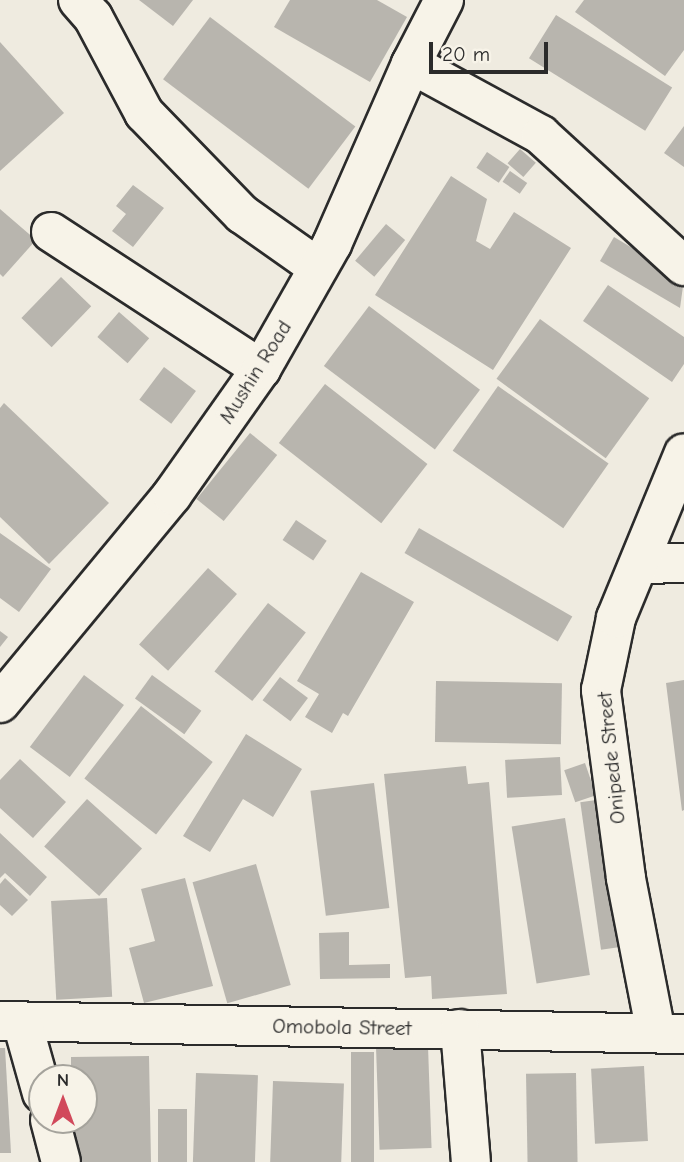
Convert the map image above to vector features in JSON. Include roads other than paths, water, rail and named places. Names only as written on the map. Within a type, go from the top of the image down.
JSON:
[{"type":"street","points":[[78,0],[93,17],[144,113],[242,214],[317,268]]},
{"type":"street","name":"Mushin Road","points":[[0,704],[172,495],[261,369],[332,244],[411,64],[444,0]]},
{"type":"street","points":[[411,64],[541,135],[684,266]]},
{"type":"street","points":[[51,232],[261,369]]},
{"type":"street","name":"Onipede Street","points":[[670,1033],[626,878],[601,690],[616,618],[641,564],[684,453]]},
{"type":"street","points":[[641,564],[684,563]]},
{"type":"street","points":[[11,1021],[30,1064]]},
{"type":"street","name":"Omobola Street","points":[[11,1021],[670,1033]]},
{"type":"street","points":[[460,1029],[471,1162]]},
{"type":"street","points":[[54,1134],[61,1162]]}]
